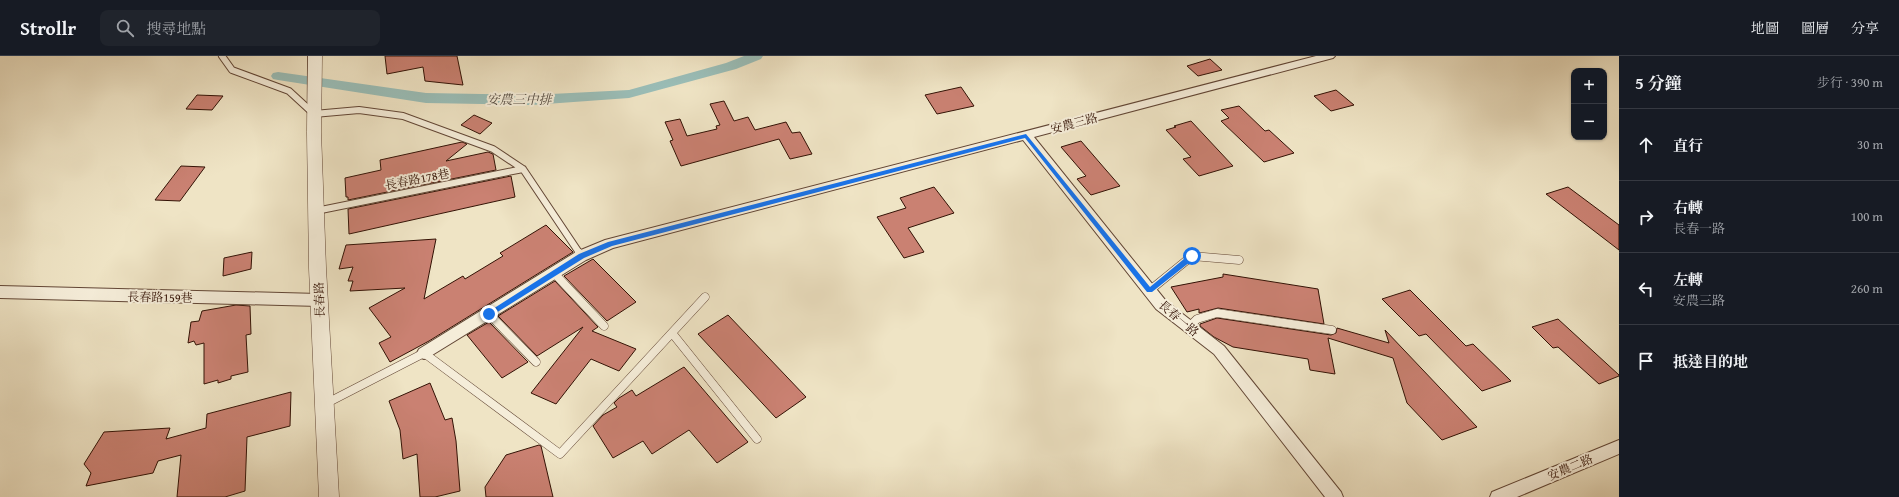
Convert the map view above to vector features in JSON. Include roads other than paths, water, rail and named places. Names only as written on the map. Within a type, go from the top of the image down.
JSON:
[{"type":"street","name":"長春路","points":[[315,56],[315,211],[328,497]]},
{"type":"street","name":"安農三路","points":[[424,353],[581,256],[610,244],[1329,56]]},
{"type":"street","name":"長春一路","points":[[1026,136],[1161,305],[1219,350],[1335,497]]},
{"type":"street","name":"長春路159巷","points":[[0,292],[319,300]]},
{"type":"street","name":"安農二路","points":[[1498,497],[1619,447]]},
{"type":"lane","points":[[222,56],[232,70],[288,92],[315,108],[359,110],[403,116],[493,149],[523,169],[581,256]]},
{"type":"lane","name":"長春路178巷","points":[[315,211],[523,169]]},
{"type":"lane","points":[[1149,291],[1192,256],[1239,260]]},
{"type":"lane","points":[[554,273],[604,326]]},
{"type":"lane","points":[[323,405],[424,353],[560,454],[705,297]]},
{"type":"lane","points":[[1189,328],[1197,319],[1217,313],[1332,330]]},
{"type":"lane","points":[[489,314],[536,362]]},
{"type":"lane","points":[[672,333],[757,439]]},
{"type":"waterway","name":"安農三中排","points":[[278,76],[426,98],[532,100],[629,94],[731,66],[756,56]]}]
